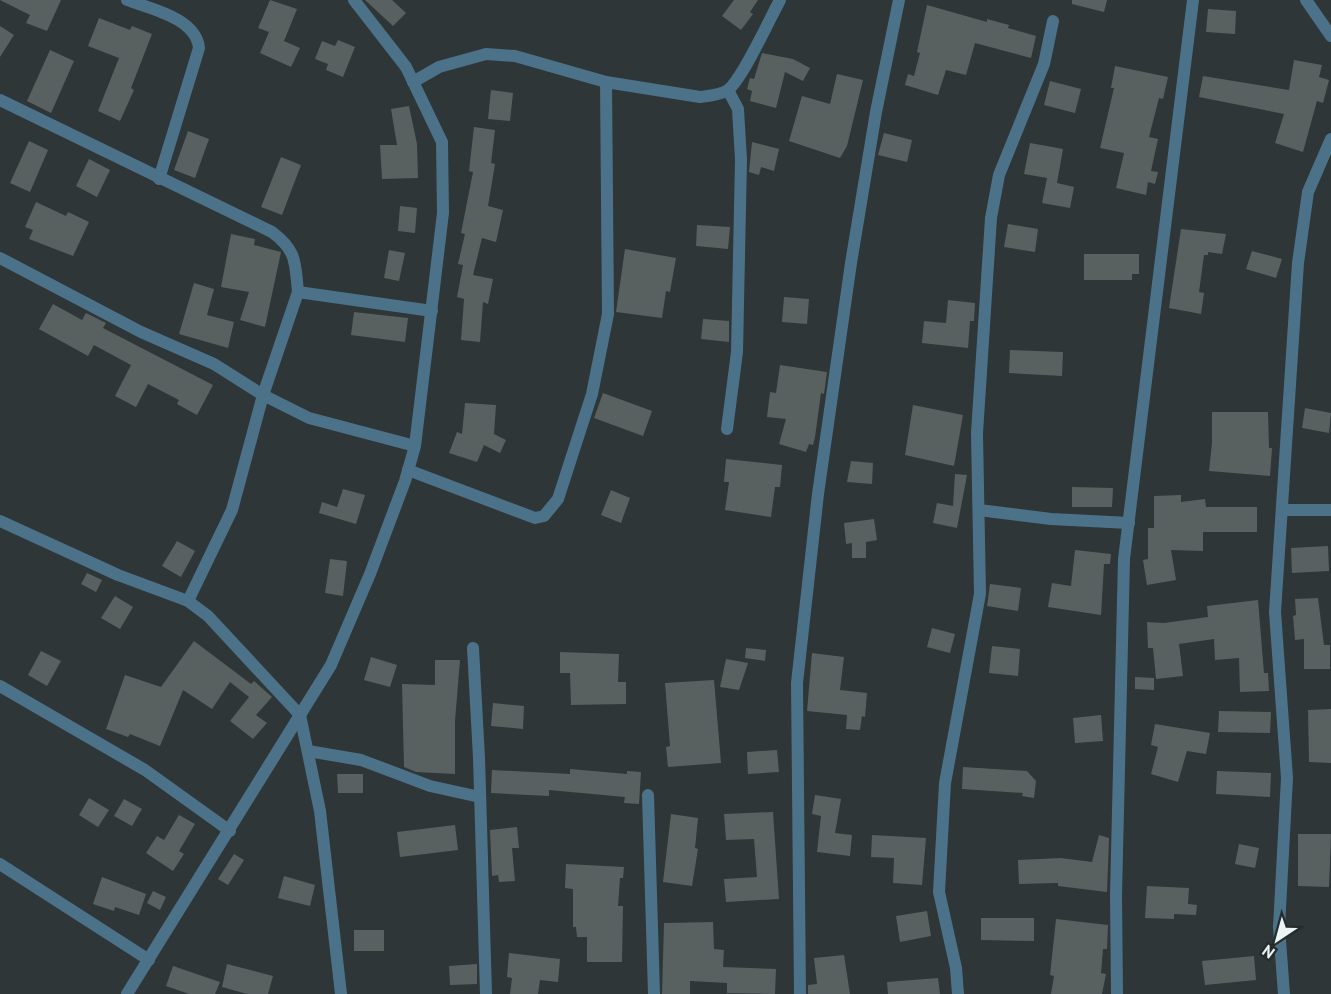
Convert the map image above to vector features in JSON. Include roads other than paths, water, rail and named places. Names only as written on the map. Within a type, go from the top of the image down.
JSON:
[{"type":"street","points":[[127,0],[173,18],[189,27],[198,40],[198,48],[159,179]]},
{"type":"street","points":[[130,993],[331,665],[370,574],[415,446],[443,213],[442,142],[406,67],[354,0]]},
{"type":"street","points":[[413,82],[438,67],[486,54],[515,56],[606,82],[700,97],[728,90],[780,0]]},
{"type":"street","points":[[800,994],[797,683],[818,494],[851,263],[876,112],[899,0]]},
{"type":"street","points":[[1117,994],[1116,895],[1124,559],[1193,0]]},
{"type":"street","points":[[1306,0],[1331,36]]},
{"type":"street","points":[[958,994],[956,968],[939,892],[945,783],[980,594],[977,433],[991,218],[999,175],[1014,133],[1044,64],[1051,40],[1053,21]]},
{"type":"street","points":[[408,470],[535,518],[544,516],[558,500],[592,394],[608,314],[606,82]]},
{"type":"street","points":[[727,429],[737,352],[741,160],[738,110],[728,90]]},
{"type":"street","points":[[0,100],[281,239],[290,247],[294,255],[298,292],[263,395],[232,510],[188,601]]},
{"type":"street","points":[[1284,994],[1279,927],[1287,778],[1275,612],[1298,263],[1308,192],[1331,139]]},
{"type":"street","points":[[0,258],[141,332],[214,364],[263,395],[309,418],[415,446]]},
{"type":"street","points":[[298,292],[432,311]]},
{"type":"street","points":[[979,510],[1051,519],[1129,523]]},
{"type":"street","points":[[1282,510],[1331,510]]},
{"type":"street","points":[[0,521],[118,575],[188,601],[208,616],[300,716],[320,811],[341,994]]},
{"type":"street","points":[[472,648],[480,797],[486,994]]},
{"type":"street","points":[[0,686],[145,770],[230,831]]},
{"type":"street","points":[[308,751],[361,760],[430,786],[480,797]]},
{"type":"street","points":[[648,795],[654,994]]},
{"type":"street","points":[[0,864],[149,960]]}]
